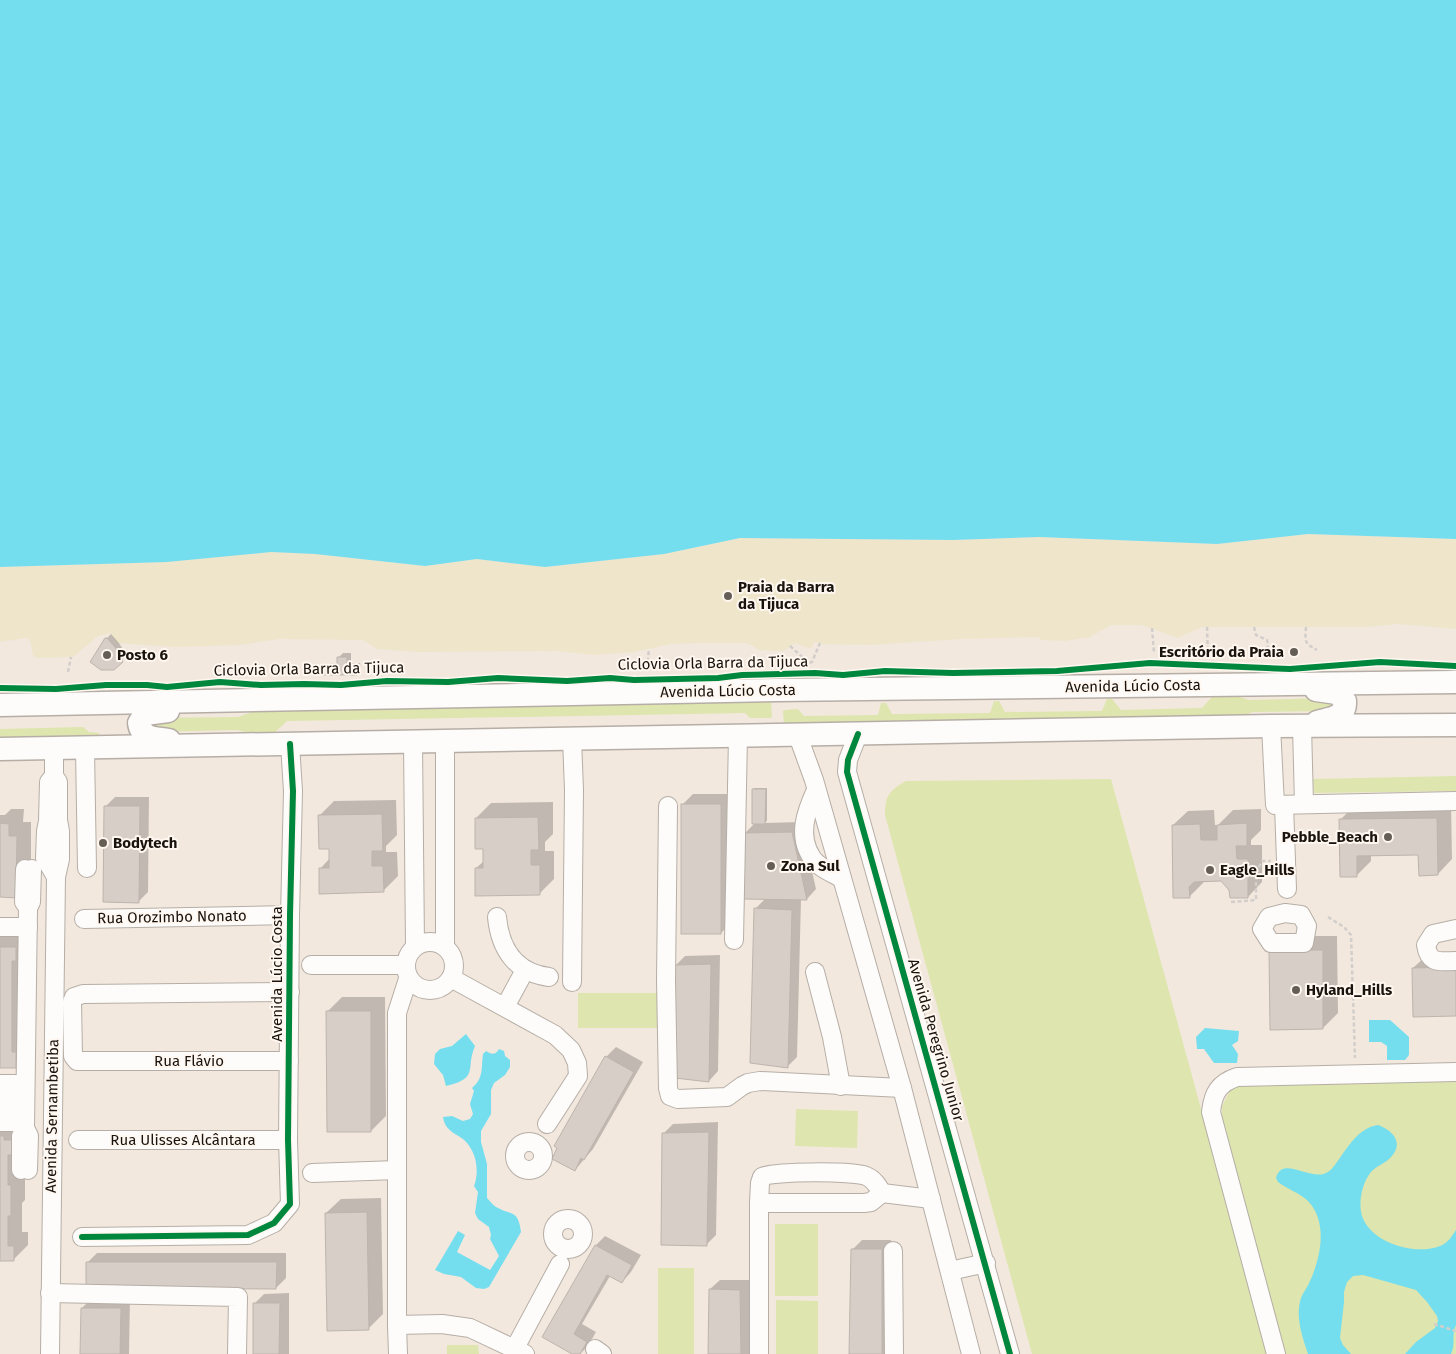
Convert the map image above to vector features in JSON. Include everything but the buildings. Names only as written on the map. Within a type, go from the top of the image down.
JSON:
[{"type":"main road","name":"Avenida Lúcio Costa","points":[[0,705],[777,690],[1456,682]]},
{"type":"main road","points":[[1261,684],[1337,693],[1345,701],[1345,709],[1338,716],[1302,726]]},
{"type":"main road","points":[[200,745],[147,736],[143,734],[140,728],[140,719],[145,714],[224,702]]},
{"type":"main road","points":[[0,749],[1271,726],[1456,725]]},
{"type":"street","points":[[1271,726],[1287,889],[1295,914]]},
{"type":"street","points":[[1302,726],[1304,804]]},
{"type":"street","name":"Avenida Peregrino Junior","points":[[858,734],[850,750],[847,772],[986,1262],[1010,1354]]},
{"type":"street","points":[[734,940],[738,736]]},
{"type":"street","points":[[798,736],[816,790],[902,1088],[971,1354]]},
{"type":"street","points":[[572,739],[574,790],[572,982]]},
{"type":"street","points":[[311,965],[407,972],[419,988],[433,990],[446,984],[451,978],[454,965],[453,958],[446,947],[445,740]]},
{"type":"street","points":[[413,741],[415,946]]},
{"type":"street","name":"Avenida Lúcio Costa","points":[[82,1237],[248,1234],[274,1223],[290,1204],[288,1140],[293,790],[290,744]]},
{"type":"street","points":[[85,748],[87,868]]},
{"type":"street","name":"Avenida Sernambetiba","points":[[50,1354],[56,877],[45,858],[49,782],[54,776],[54,749]]},
{"type":"street","points":[[816,790],[806,812],[804,834],[806,845],[812,859],[842,878]]},
{"type":"street","points":[[1279,805],[1456,801]]},
{"type":"street","points":[[668,806],[666,980],[668,1088],[670,1096],[678,1099],[727,1097],[748,1083],[760,1082],[902,1088]]},
{"type":"street","points":[[24,1170],[29,1136],[25,1125],[28,918],[31,902],[28,869]]},
{"type":"street","points":[[1275,915],[1287,889]]},
{"type":"street","points":[[1285,912],[1301,915],[1307,926],[1304,943],[1271,943],[1262,930],[1270,917],[1275,915],[1285,912]]},
{"type":"street","name":"Rua Orozimbo Nonato","points":[[84,919],[290,915]]},
{"type":"street","points":[[497,917],[498,931],[503,944],[513,958],[525,970],[538,975],[549,976]]},
{"type":"street","points":[[0,918],[28,918]]},
{"type":"street","points":[[0,927],[28,918]]},
{"type":"street","points":[[1456,929],[1434,934],[1426,945],[1427,953],[1435,961],[1456,961]]},
{"type":"street","points":[[398,1354],[397,1014],[407,972],[406,958],[415,946],[422,943],[430,941],[446,947]]},
{"type":"street","points":[[505,1007],[525,970]]},
{"type":"street","points":[[815,972],[832,1037],[841,1086]]},
{"type":"street","points":[[451,978],[555,1035],[571,1050],[577,1063],[578,1076],[535,1145]]},
{"type":"street","name":"Rua Flávio","points":[[290,992],[83,994],[74,997],[72,1002],[73,1056],[77,1061],[290,1061]]},
{"type":"street","points":[[1276,1354],[1211,1112],[1214,1093],[1224,1083],[1237,1077],[1456,1072]]},
{"type":"street","points":[[0,1084],[25,1093]]},
{"type":"street","points":[[0,1097],[15,1097],[25,1093]]},
{"type":"street","points":[[0,1106],[14,1106],[25,1093]]},
{"type":"street","points":[[0,1122],[25,1125]]},
{"type":"street","name":"Rua Ulisses Alcântara","points":[[78,1140],[288,1140]]},
{"type":"street","points":[[312,1173],[397,1170]]},
{"type":"street","points":[[759,1354],[759,1202],[762,1177],[774,1174],[846,1173],[866,1176],[877,1185],[882,1193]]},
{"type":"street","points":[[759,1202],[871,1202],[882,1193],[931,1199]]},
{"type":"street","points":[[893,1251],[894,1354]]},
{"type":"street","points":[[397,1325],[442,1324],[470,1328],[520,1351],[565,1253]]},
{"type":"street","points":[[950,1271],[986,1262]]},
{"type":"street","points":[[50,1294],[238,1297],[237,1354]]},
{"type":"path","points":[[1207,627],[1208,654]]},
{"type":"path","points":[[1254,627],[1256,635],[1265,638],[1268,643],[1268,646],[1262,653]]},
{"type":"path","points":[[1306,627],[1305,642],[1317,650]]},
{"type":"path","points":[[1152,628],[1154,654]]},
{"type":"path","points":[[790,646],[809,663],[812,662],[820,643]]},
{"type":"path","points":[[647,668],[649,649]]},
{"type":"path","points":[[68,672],[71,657]]},
{"type":"path","points":[[1231,902],[1256,900],[1256,874],[1262,861],[1278,861]]},
{"type":"path","points":[[1328,917],[1344,927],[1351,935],[1355,1075]]},
{"type":"path","points":[[1434,1324],[1456,1330]]},
{"type":"green space","points":[[1218,693],[1227,693],[1249,700],[1333,698],[1333,711],[1253,712],[1230,720],[784,726],[783,711],[798,709],[804,716],[878,715],[881,703],[886,703],[892,714],[990,713],[994,701],[999,701],[1005,712],[1102,711],[1107,699],[1112,699],[1121,710],[1202,708]]},
{"type":"green space","points":[[771,701],[772,717],[770,718],[750,718],[745,713],[287,721],[272,735],[256,735],[237,730],[153,732],[148,720],[151,718],[238,717],[258,710]]},
{"type":"green space","points":[[83,727],[89,732],[99,733],[100,739],[0,740],[0,729]]},
{"type":"green space","points":[[1456,776],[1456,791],[1314,793],[1313,779]]},
{"type":"green space","points":[[1111,779],[1268,1354],[1032,1354],[885,815],[889,794],[906,781]]},
{"type":"green space","points":[[578,993],[657,993],[657,1028],[578,1028]]},
{"type":"green space","points":[[1456,1079],[1456,1354],[1285,1354],[1222,1125],[1222,1106],[1232,1087],[1248,1082]]},
{"type":"green space","points":[[796,1109],[858,1111],[857,1148],[795,1146]]},
{"type":"green space","points":[[775,1224],[818,1224],[818,1296],[775,1296]]},
{"type":"green space","points":[[658,1268],[694,1268],[694,1354],[658,1354]]},
{"type":"green space","points":[[776,1300],[818,1301],[818,1354],[776,1354]]},
{"type":"green space","points":[[447,1345],[478,1345],[479,1354],[447,1354]]},
{"type":"sand","name":"Praia da Barra da Tijuca","points":[[1308,534],[1456,539],[1456,629],[1397,624],[1366,627],[1202,627],[1178,638],[1142,625],[1111,625],[1090,637],[1064,641],[1042,640],[1038,637],[960,639],[870,645],[822,644],[815,642],[812,647],[808,648],[795,643],[784,651],[759,650],[747,643],[699,643],[671,644],[634,652],[593,655],[558,651],[418,652],[377,649],[363,640],[279,639],[240,645],[176,647],[117,643],[110,633],[98,636],[73,657],[37,658],[33,656],[30,640],[26,638],[0,642],[0,567],[167,562],[271,552],[315,554],[425,566],[477,559],[545,567],[664,554],[740,538],[953,540],[1039,537],[1217,544]]},
{"type":"water","points":[[0,0],[1456,0],[1456,539],[1308,534],[1217,544],[1039,537],[953,540],[740,538],[664,554],[545,567],[477,559],[425,566],[315,554],[271,552],[167,562],[0,567]]},
{"type":"water","points":[[1369,1020],[1390,1020],[1409,1037],[1409,1055],[1405,1060],[1387,1060],[1387,1046],[1381,1042],[1369,1042]]},
{"type":"water","points":[[1205,1028],[1239,1031],[1238,1041],[1232,1045],[1238,1054],[1237,1063],[1214,1063],[1204,1049],[1197,1049],[1196,1037]]},
{"type":"water","points":[[466,1034],[475,1046],[470,1072],[463,1080],[446,1086],[443,1075],[434,1064],[435,1054],[440,1049],[452,1046]]},
{"type":"water","points":[[499,1049],[504,1051],[505,1056],[510,1060],[510,1067],[505,1075],[494,1083],[491,1090],[491,1114],[481,1131],[481,1142],[487,1164],[487,1198],[496,1207],[516,1216],[521,1232],[489,1287],[484,1289],[476,1288],[461,1277],[444,1274],[435,1270],[458,1231],[465,1235],[457,1252],[490,1270],[499,1256],[490,1239],[489,1227],[478,1219],[475,1213],[478,1192],[474,1186],[477,1167],[474,1154],[463,1139],[448,1128],[443,1117],[452,1116],[463,1121],[470,1119],[473,1114],[470,1104],[474,1091],[472,1088],[480,1077],[483,1054],[486,1051],[494,1054]]},
{"type":"water","points":[[1378,1125],[1393,1134],[1397,1143],[1394,1153],[1371,1172],[1365,1182],[1361,1199],[1362,1216],[1374,1233],[1395,1245],[1407,1248],[1430,1249],[1443,1245],[1456,1230],[1456,1325],[1451,1354],[1405,1354],[1416,1342],[1435,1328],[1438,1321],[1437,1316],[1416,1290],[1363,1275],[1353,1276],[1347,1282],[1344,1292],[1340,1338],[1351,1354],[1308,1354],[1300,1326],[1299,1305],[1314,1272],[1321,1240],[1320,1229],[1314,1209],[1308,1201],[1278,1182],[1276,1178],[1279,1172],[1290,1168],[1320,1175],[1328,1172],[1359,1134]]},
{"type":"cycle path","name":"Ciclovia Orla Barra da Tijuca","points":[[0,688],[56,689],[106,685],[167,687],[220,682],[261,685],[341,685],[387,681],[448,682],[498,678],[567,681],[610,678],[634,680],[815,673],[843,675],[885,671],[953,673],[1057,671],[1150,663],[1290,669],[1380,662],[1456,666]]},
{"type":"cycle path","points":[[858,734],[848,760],[847,772],[1010,1354]]},
{"type":"cycle path","points":[[82,1237],[248,1235],[274,1223],[290,1204],[288,1140],[293,791],[290,744]]},
{"type":"place","name":"Praia da Barra da Tijuca","points":[[728,596]]},
{"type":"place","name":"Escritório da Praia","points":[[1294,652]]},
{"type":"place","name":"Posto 6","points":[[107,655]]},
{"type":"place","name":"Pebble_Beach","points":[[1388,837]]},
{"type":"place","name":"Bodytech","points":[[103,843]]},
{"type":"place","name":"Zona Sul","points":[[771,866]]},
{"type":"place","name":"Eagle_Hills","points":[[1210,870]]},
{"type":"place","name":"Hyland_Hills","points":[[1296,990]]}]
